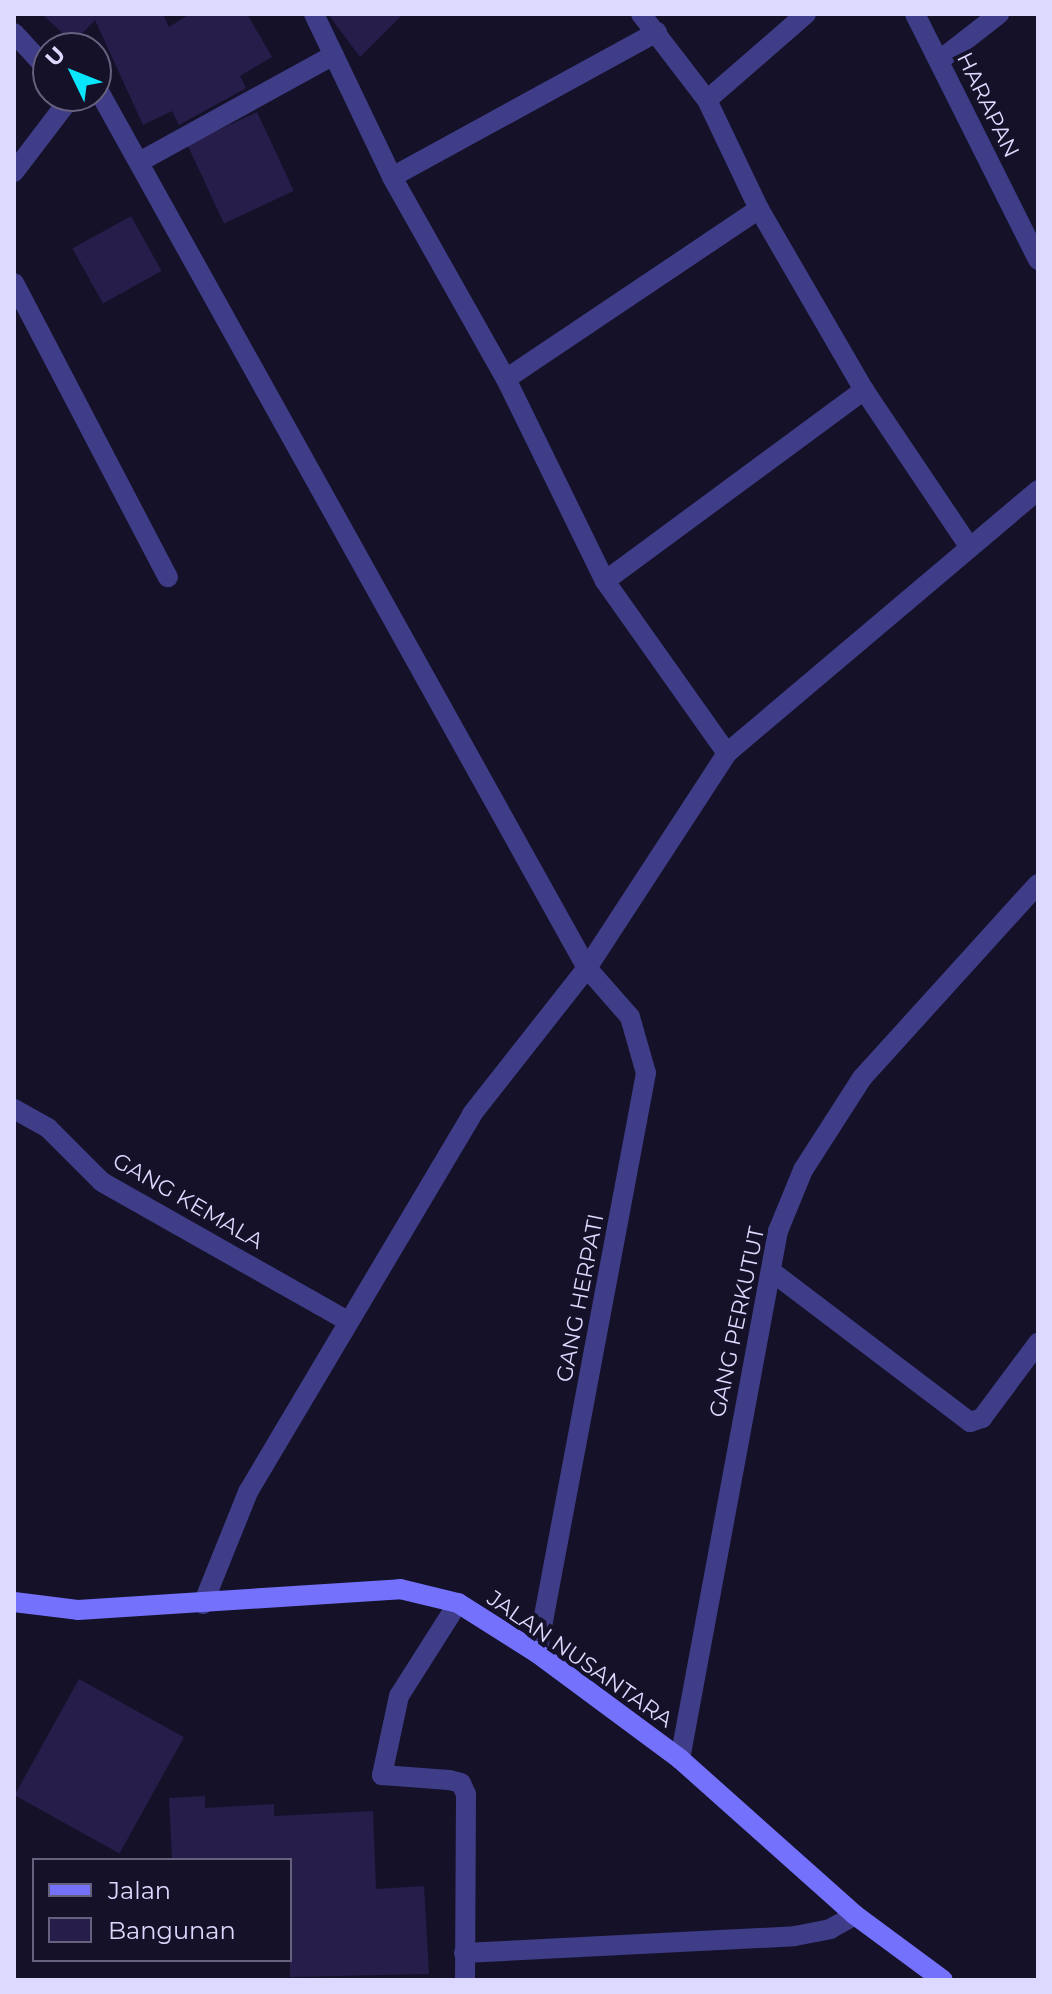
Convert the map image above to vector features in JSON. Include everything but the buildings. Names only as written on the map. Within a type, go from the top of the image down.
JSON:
[{"type":"street","points":[[314,14],[392,177],[506,379],[605,581],[727,753]]},
{"type":"street","points":[[641,14],[707,100],[759,209],[864,390],[968,545]]},
{"type":"street","points":[[707,100],[806,14]]},
{"type":"street","name":"HARAPAN","points":[[915,14],[1038,260]]},
{"type":"street","points":[[940,60],[999,14]]},
{"type":"street","points":[[392,177],[657,32]]},
{"type":"street","points":[[14,33],[32,53]]},
{"type":"street","points":[[141,161],[334,55]]},
{"type":"street","points":[[14,172],[61,112]]},
{"type":"street","name":"GANG HERPATI","points":[[112,112],[587,968],[630,1017],[646,1073],[537,1653]]},
{"type":"street","points":[[506,379],[759,209]]},
{"type":"street","points":[[14,283],[168,577]]},
{"type":"street","points":[[605,581],[864,390]]},
{"type":"street","points":[[203,1604],[248,1492],[472,1114],[587,968],[727,753],[968,545],[1038,490]]},
{"type":"street","name":"GANG PERKUTUT","points":[[680,1759],[778,1231],[803,1170],[862,1078],[1038,884]]},
{"type":"street","name":"GANG KEMALA","points":[[14,1109],[48,1128],[102,1182],[348,1321]]},
{"type":"street","points":[[771,1271],[970,1422],[982,1418],[1038,1343]]},
{"type":"street","name":"JALAN NUSANTARA","points":[[14,1602],[78,1610],[400,1589],[458,1603],[537,1653],[680,1759],[855,1915],[943,1980]]},
{"type":"street","points":[[458,1603],[399,1696],[382,1775],[461,1783],[466,1794],[465,1980]]},
{"type":"street","points":[[464,1953],[795,1936],[830,1929],[855,1915]]}]
